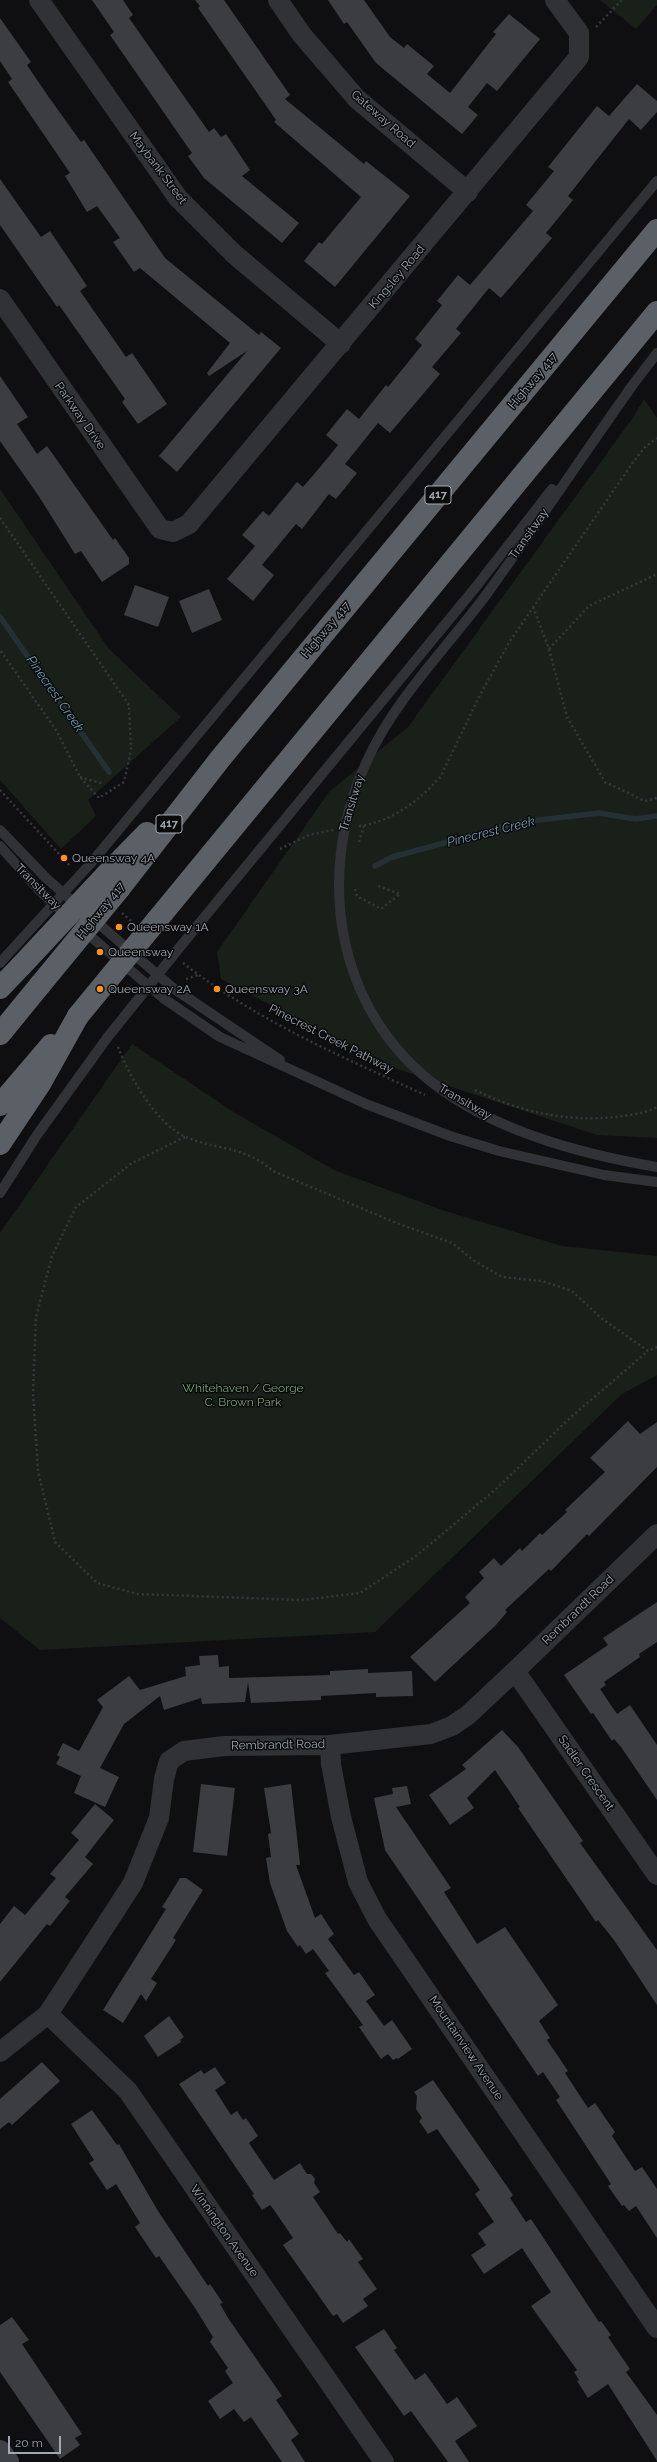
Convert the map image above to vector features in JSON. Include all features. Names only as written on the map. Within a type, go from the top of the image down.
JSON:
[{"type":"highway","name":"Highway 417","points":[[0,1034],[40,985],[105,876],[220,759],[657,230]]},
{"type":"highway","points":[[0,1105],[78,1016],[657,312]]},
{"type":"highway","points":[[0,988],[9,962],[105,876]]},
{"type":"highway","points":[[0,1144],[40,1084],[78,1016]]},
{"type":"main road","points":[[0,2451],[8,2462]]},
{"type":"street","name":"Maybank Street","points":[[39,0],[178,198],[234,254],[341,344]]},
{"type":"street","name":"Gateway Road","points":[[278,0],[302,35],[357,99],[468,192]]},
{"type":"street","name":"Kingsley Road","points":[[164,530],[173,532],[189,524],[468,192],[579,57],[579,33],[555,0]]},
{"type":"street","name":"Parkway Drive","points":[[0,299],[129,486],[160,529],[164,530]]},
{"type":"street","name":"Rembrandt Road","points":[[0,2052],[48,2014],[133,1883],[159,1818],[164,1779],[169,1761],[184,1751],[224,1746],[330,1745],[431,1734],[452,1726],[468,1715],[515,1671],[657,1534]]},
{"type":"street","name":"Sadler Crescent","points":[[515,1671],[657,1875]]},
{"type":"street","name":"Mountainview Avenue","points":[[330,1745],[331,1764],[340,1810],[356,1875],[377,1919],[657,2328]]},
{"type":"street","name":"Winnington Avenue","points":[[48,2014],[128,2091],[384,2462]]},
{"type":"lane","points":[[105,876],[657,181]]},
{"type":"lane","points":[[0,1193],[37,1135],[107,1038],[475,588],[657,353]]},
{"type":"lane","name":"Transitway","points":[[632,386],[487,594],[390,720],[365,765],[343,829],[338,894],[343,938],[358,984],[368,1004],[392,1042],[407,1059],[450,1095],[510,1126],[582,1150],[657,1167]]},
{"type":"lane","name":"Transitway","points":[[0,830],[46,878],[173,988],[297,1071]]},
{"type":"lane","name":"Transitway","points":[[0,846],[38,890],[163,998],[220,1037],[254,1054],[297,1071],[366,1104],[450,1136],[551,1164],[604,1175],[657,1182]]},
{"type":"path","points":[[579,45],[622,0]]},
{"type":"path","points":[[278,850],[308,835],[364,826],[377,822],[407,808],[432,787],[441,776],[496,666],[532,606],[645,446],[657,438]]},
{"type":"path","points":[[0,518],[129,705],[132,750],[124,782],[99,798],[80,777],[56,730],[0,650]]},
{"type":"path","points":[[549,649],[588,606],[657,574]]},
{"type":"path","points":[[532,606],[549,649],[567,717],[605,782],[645,801],[657,798]]},
{"type":"path","points":[[80,777],[101,783]]},
{"type":"path","points":[[357,848],[364,826]]},
{"type":"path","points":[[353,883],[357,896],[381,909],[400,894],[378,886]]},
{"type":"path","name":"Pinecrest Creek Pathway","points":[[184,980],[198,975],[278,1024],[427,1096]]},
{"type":"path","points":[[117,1044],[126,1068],[143,1096],[177,1132],[185,1137],[256,1158],[273,1171],[286,1177],[394,1222],[452,1243],[473,1260],[502,1277],[542,1281],[572,1291],[601,1318],[648,1351]]},
{"type":"path","points":[[475,1090],[495,1099],[552,1117],[600,1118],[631,1115],[657,1107]]},
{"type":"path","points":[[185,1137],[132,1163],[76,1207],[52,1256],[36,1317],[33,1393],[38,1471],[54,1542],[97,1583],[138,1594],[302,1600],[360,1593],[416,1556],[495,1490],[570,1417],[648,1351],[657,1347]]},
{"type":"green space","points":[[600,0],[657,0],[657,5],[636,29]]},
{"type":"green space","points":[[644,399],[657,418],[657,1138],[597,1135],[385,1065],[221,979],[217,952],[329,792],[408,727],[632,419]]},
{"type":"green space","points":[[0,489],[109,649],[181,717],[88,800],[96,816],[61,849],[0,780]]},
{"type":"green space","name":"Whitehaven / George C. Brown Park","points":[[132,1044],[232,1111],[334,1170],[445,1211],[562,1246],[657,1256],[657,1375],[622,1394],[375,1632],[40,1650],[0,1618],[0,1233]]},
{"type":"building","points":[[92,0],[123,0],[133,15],[129,18],[209,132],[214,128],[221,137],[226,134],[250,170],[242,176],[299,223],[282,243],[204,178],[188,156],[192,153],[110,35],[114,32]]},
{"type":"building","points":[[195,0],[224,0],[290,95],[285,99],[364,164],[366,161],[410,196],[335,287],[304,261],[319,242],[322,244],[361,197],[274,122],[276,120],[198,8],[200,6]]},
{"type":"building","points":[[328,0],[364,0],[390,37],[404,48],[407,44],[434,66],[427,74],[450,93],[496,34],[493,32],[509,14],[540,39],[497,91],[487,83],[468,107],[478,115],[462,134],[376,63],[347,22],[344,24]]},
{"type":"building","points":[[0,18],[31,62],[27,65],[48,96],[81,142],[84,140],[165,258],[259,335],[261,332],[281,348],[177,472],[159,456],[247,351],[209,376],[207,373],[230,343],[140,268],[134,272],[113,242],[120,238],[97,206],[87,212],[65,176],[70,173],[8,82],[12,79],[0,61]]},
{"type":"building","points":[[637,84],[657,101],[657,112],[641,130],[629,119],[568,196],[573,200],[546,233],[552,238],[501,298],[489,288],[456,329],[461,333],[432,367],[440,374],[390,433],[378,423],[345,464],[357,473],[336,499],[329,494],[302,529],[296,524],[262,565],[274,575],[253,601],[227,579],[255,546],[242,535],[263,511],[269,516],[297,482],[303,487],[321,466],[338,445],[326,435],[347,409],[359,419],[386,385],[388,387],[422,345],[415,339],[442,305],[437,301],[458,275],[470,285],[533,211],[526,205],[554,171],[548,167],[597,106],[609,116]]},
{"type":"building","points":[[0,179],[41,237],[50,231],[87,286],[80,291],[126,357],[132,353],[167,404],[138,424],[122,402],[125,399],[59,305],[57,307],[0,225]]},
{"type":"building","points":[[0,376],[28,417],[17,424],[37,454],[47,446],[113,540],[115,538],[129,558],[129,564],[102,582],[81,551],[75,554],[38,495],[0,441]]},
{"type":"building","points":[[135,585],[169,597],[158,627],[124,615]]},
{"type":"building","points":[[209,589],[222,620],[192,633],[179,601]]},
{"type":"building","points":[[628,1421],[640,1434],[657,1422],[657,1467],[589,1536],[587,1534],[551,1571],[549,1569],[505,1610],[507,1612],[495,1626],[435,1682],[410,1657],[470,1603],[465,1597],[484,1578],[479,1572],[494,1558],[501,1566],[520,1548],[522,1551],[540,1533],[542,1535],[567,1512],[565,1510],[605,1472],[590,1458]]},
{"type":"building","points":[[657,1602],[657,1642],[639,1654],[640,1657],[604,1682],[606,1685],[600,1689],[617,1714],[630,1705],[657,1745],[657,1800],[621,1747],[614,1739],[612,1741],[564,1675],[608,1645],[603,1638]]},
{"type":"building","points":[[218,1655],[219,1667],[229,1666],[229,1678],[330,1675],[330,1671],[368,1669],[368,1673],[412,1671],[413,1696],[376,1697],[376,1693],[321,1696],[321,1700],[251,1703],[248,1682],[245,1702],[202,1704],[201,1698],[164,1710],[160,1696],[124,1724],[100,1768],[119,1777],[105,1807],[74,1793],[81,1776],[56,1764],[60,1757],[57,1755],[63,1743],[79,1751],[103,1707],[97,1700],[129,1676],[140,1690],[186,1676],[185,1667],[200,1665],[199,1656]]},
{"type":"building","points":[[502,1730],[518,1747],[583,1841],[580,1843],[657,1950],[657,2005],[614,1940],[598,1920],[596,1922],[518,1808],[520,1807],[495,1770],[467,1798],[474,1808],[450,1825],[429,1795],[466,1769],[462,1765]]},
{"type":"building","points":[[201,1784],[235,1788],[227,1856],[193,1852]]},
{"type":"building","points":[[291,1784],[300,1865],[296,1865],[315,1918],[321,1914],[334,1934],[328,1939],[354,1975],[359,1972],[375,1995],[366,2001],[384,2026],[392,2020],[412,2049],[398,2059],[393,2060],[388,2054],[381,2059],[359,2027],[363,2025],[325,1973],[329,1971],[313,1949],[306,1954],[300,1945],[298,1947],[287,1931],[270,1883],[266,1858],[271,1857],[268,1834],[271,1833],[264,1788]]},
{"type":"building","points":[[407,1786],[411,1804],[396,1807],[451,1888],[444,1892],[477,1944],[505,1927],[558,2005],[539,2021],[550,2038],[547,2040],[568,2071],[565,2073],[588,2108],[595,2103],[615,2132],[612,2136],[635,2171],[642,2167],[657,2189],[657,2238],[636,2206],[629,2211],[624,2205],[622,2206],[608,2186],[611,2184],[556,2100],[560,2097],[543,2072],[538,2076],[385,1850],[374,1798],[393,1794],[392,1788]]},
{"type":"building","points":[[95,1804],[114,1820],[85,1857],[93,1864],[65,1897],[70,1901],[50,1926],[47,1924],[0,1982],[0,1924],[14,1906],[25,1915],[56,1878],[50,1874],[79,1840],[71,1833]]},
{"type":"building","points":[[180,1878],[186,1878],[203,1890],[173,1938],[176,1940],[151,1979],[157,1983],[146,2001],[141,1994],[123,2023],[103,2010],[166,1909],[162,1907]]},
{"type":"building","points":[[169,2016],[184,2037],[180,2040],[181,2042],[158,2057],[144,2036]]},
{"type":"building","points":[[42,2062],[60,2081],[12,2125],[9,2122],[0,2129],[0,2099]]},
{"type":"building","points":[[215,2067],[226,2083],[215,2090],[231,2115],[237,2111],[243,2120],[246,2118],[258,2136],[249,2143],[274,2180],[300,2163],[307,2174],[311,2174],[315,2179],[314,2183],[320,2192],[313,2197],[338,2234],[340,2233],[347,2242],[349,2239],[363,2259],[358,2262],[377,2289],[363,2299],[368,2306],[343,2323],[337,2314],[333,2316],[283,2245],[293,2238],[274,2210],[270,2205],[262,2210],[252,2195],[254,2194],[179,2084],[201,2070],[204,2074]]},
{"type":"building","points":[[433,2080],[513,2195],[510,2198],[526,2222],[531,2219],[599,2322],[601,2321],[611,2335],[608,2337],[630,2369],[626,2372],[657,2415],[657,2461],[608,2384],[588,2398],[577,2381],[579,2380],[574,2372],[577,2370],[531,2306],[551,2292],[522,2248],[484,2274],[471,2255],[486,2245],[478,2233],[494,2222],[475,2194],[480,2190],[437,2129],[428,2134],[419,2121],[422,2118],[416,2109],[417,2096],[414,2092]]},
{"type":"building","points":[[92,2110],[117,2145],[119,2144],[158,2211],[208,2286],[210,2284],[223,2303],[220,2304],[228,2318],[282,2396],[276,2400],[299,2434],[291,2440],[305,2462],[282,2462],[251,2417],[244,2422],[234,2409],[220,2419],[208,2401],[233,2383],[225,2371],[228,2368],[210,2342],[213,2337],[195,2308],[159,2256],[156,2258],[135,2227],[140,2223],[116,2184],[107,2190],[89,2163],[94,2160],[71,2124]]},
{"type":"building","points":[[12,2317],[29,2340],[22,2344],[82,2434],[75,2438],[80,2445],[60,2459],[0,2372],[0,2325]]},
{"type":"building","points":[[384,2329],[397,2348],[394,2350],[415,2380],[425,2373],[447,2404],[457,2397],[477,2426],[455,2441],[469,2462],[448,2462],[411,2411],[404,2416],[355,2347]]},
{"type":"waterway","name":"Pinecrest Creek","points":[[0,617],[109,772]]},
{"type":"waterway","name":"Pinecrest Creek","points":[[375,866],[392,857],[522,822],[599,813],[635,819],[657,816]]},
{"type":"place","name":"Queensway 4A","points":[[64,858]]},
{"type":"place","name":"Queensway 1A","points":[[119,927]]},
{"type":"place","name":"Queensway","points":[[100,952]]},
{"type":"place","name":"Queensway 2A","points":[[100,989]]},
{"type":"place","name":"Queensway 3A","points":[[217,989]]}]
